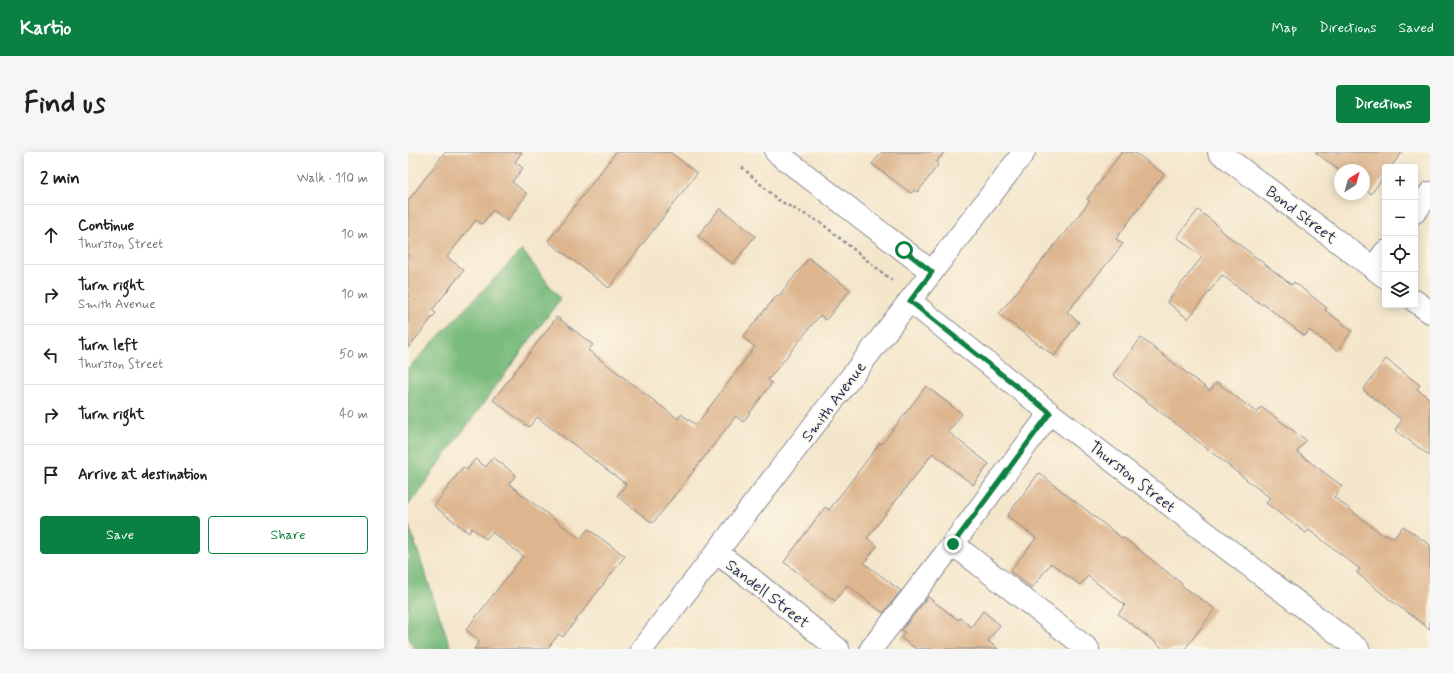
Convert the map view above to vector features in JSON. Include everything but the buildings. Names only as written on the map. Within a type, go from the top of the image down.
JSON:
[{"type":"street","points":[[776,152],[932,272]]},
{"type":"street","name":"Smith Avenue","points":[[642,649],[1024,152]]},
{"type":"street","name":"Bond Street","points":[[1219,152],[1381,266]]},
{"type":"street","points":[[1418,208],[1430,193]]},
{"type":"street","name":"Thurston Street","points":[[910,301],[1050,413],[1358,649]]},
{"type":"street","points":[[1418,303],[1430,312]]},
{"type":"street","points":[[871,649],[953,544],[1050,413]]},
{"type":"street","points":[[953,544],[1088,649]]},
{"type":"street","name":"Sandell Street","points":[[716,553],[748,576],[838,649]]},
{"type":"path","points":[[742,167],[778,200],[821,223],[894,282]]},
{"type":"green space","points":[[522,250],[560,299],[408,506],[408,368]]},
{"type":"green space","points":[[408,523],[451,649],[414,649],[408,635]]},
{"type":"route","points":[[904,250],[932,272],[910,301],[1050,413],[953,544]]}]
